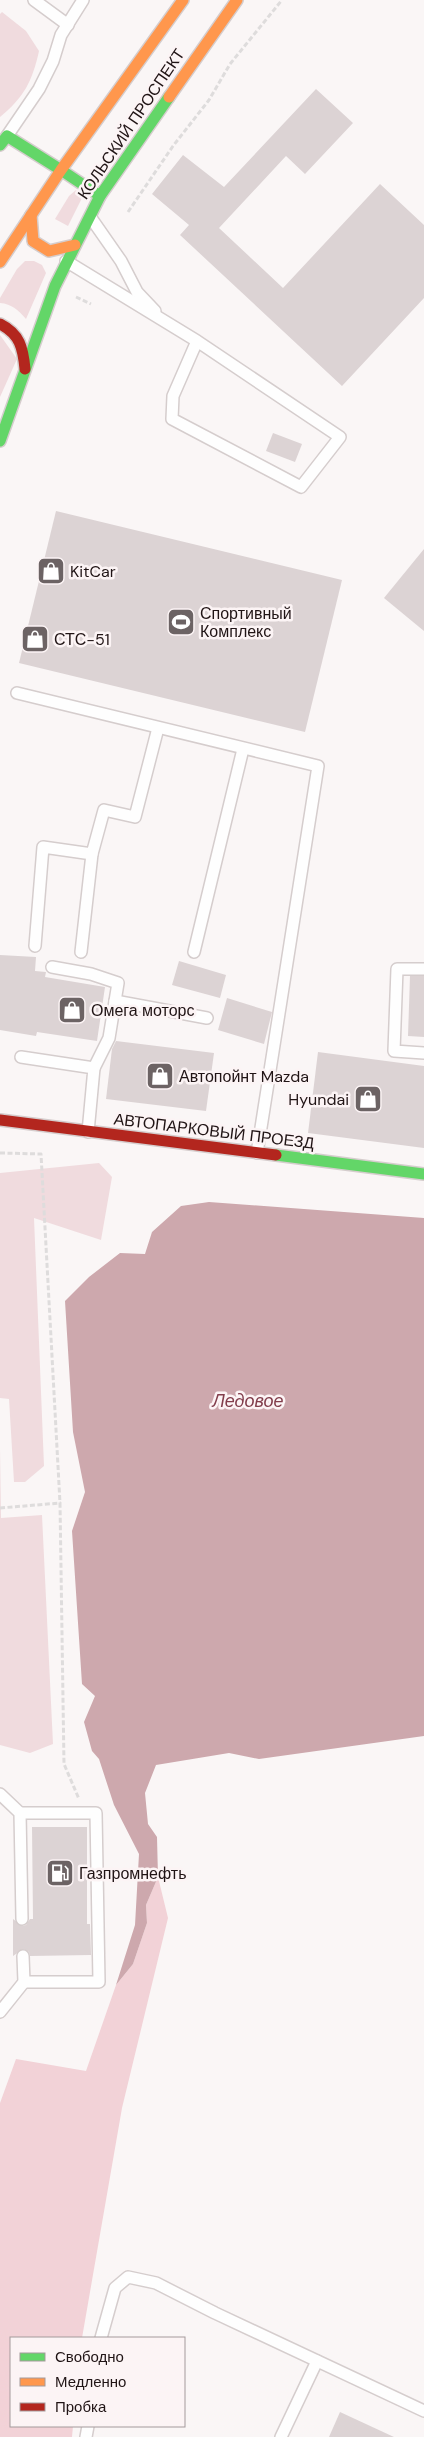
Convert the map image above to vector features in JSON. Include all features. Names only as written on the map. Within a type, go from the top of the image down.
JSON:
[{"type":"main road","name":"КОЛЬСКИЙ ПРОСПЕКТ","points":[[0,262],[18,231],[183,0]]},
{"type":"main road","name":"КОЛЬСКИЙ ПРОСПЕКТ","points":[[0,441],[66,261],[100,196],[237,0]]},
{"type":"main road","points":[[3,140],[61,170],[100,196]]},
{"type":"main road","points":[[31,215],[33,241],[49,251],[75,245]]},
{"type":"main road","points":[[0,324],[11,329],[23,344],[25,369]]},
{"type":"main road","name":"АВТОПАРКОВЫЙ ПРОЕЗД","points":[[0,1120],[424,1174]]},
{"type":"lane","points":[[34,0],[68,25]]},
{"type":"lane","points":[[3,140],[39,89],[53,61],[61,35],[83,0]]},
{"type":"lane","points":[[90,217],[121,261],[136,292],[167,323]]},
{"type":"lane","points":[[18,231],[33,241]]},
{"type":"lane","points":[[49,251],[197,341],[340,437],[301,487],[172,419],[173,396],[197,341]]},
{"type":"lane","points":[[17,693],[318,766],[257,1153]]},
{"type":"lane","points":[[81,952],[92,854],[104,810],[136,816],[158,728]]},
{"type":"lane","points":[[194,952],[242,749]]},
{"type":"lane","points":[[35,946],[43,847],[92,854]]},
{"type":"lane","points":[[52,967],[91,974],[118,983],[108,1038],[94,1068],[88,1132]]},
{"type":"lane","points":[[424,969],[397,969],[394,1051],[424,1053]]},
{"type":"lane","points":[[115,1001],[207,1018]]},
{"type":"lane","points":[[21,1057],[94,1068]]},
{"type":"lane","points":[[0,1794],[20,1813],[96,1813],[99,1982],[24,1982]]},
{"type":"lane","points":[[20,1813],[22,1919]]},
{"type":"lane","points":[[0,2012],[24,1982],[23,1956]]},
{"type":"lane","points":[[101,2337],[115,2288],[128,2276],[156,2283],[424,2411]]},
{"type":"lane","points":[[281,2437],[317,2361]]},
{"type":"path","points":[[128,212],[173,146],[209,100],[230,64],[282,0]]},
{"type":"path","points":[[0,1153],[41,1154],[60,1503],[64,1764],[84,1813]]},
{"type":"path","points":[[0,1508],[60,1503]]},
{"type":"shaded area","points":[[2,12],[26,31],[39,51],[26,88],[15,103],[0,117],[0,14]]},
{"type":"shaded area","points":[[76,190],[84,194],[68,226],[55,219],[69,196]]},
{"type":"shaded area","points":[[25,261],[34,261],[42,265],[46,273],[26,319],[14,308],[0,303],[0,298],[17,269]]},
{"type":"shaded area","points":[[0,335],[17,359],[0,397]]},
{"type":"shaded area","points":[[99,1163],[112,1177],[101,1240],[34,1218],[44,1466],[25,1482],[14,1482],[9,1399],[0,1398],[0,1173]]},
{"type":"shaded area","points":[[0,1448],[1,1518],[42,1515],[53,1744],[30,1753],[0,1745]]},
{"type":"shaded area","points":[[158,1877],[168,1918],[122,2108],[82,2337],[10,2337],[10,2427],[73,2427],[72,2437],[0,2437],[0,2103],[16,2059],[86,2071],[116,1985],[133,1964],[147,1923],[146,1905]]},
{"type":"water","name":"Ледовое","points":[[209,1202],[424,1218],[424,1736],[259,1759],[229,1753],[156,1765],[145,1793],[148,1824],[157,1837],[158,1877],[146,1905],[147,1923],[133,1964],[116,1985],[135,1925],[139,1854],[114,1805],[99,1759],[92,1751],[84,1722],[95,1696],[82,1684],[72,1531],[85,1492],[73,1432],[65,1301],[89,1277],[120,1253],[145,1254],[152,1232],[181,1206]]},
{"type":"building","points":[[316,89],[353,123],[305,174],[286,156],[219,228],[283,288],[380,184],[424,225],[424,298],[342,386],[180,235],[189,225],[152,194],[183,155],[224,187]]},
{"type":"building","points":[[273,433],[302,444],[295,462],[266,451]]},
{"type":"building","name":"Спортивный Комплекс","points":[[56,511],[342,580],[305,732],[19,663]]},
{"type":"building","points":[[424,549],[424,631],[384,598]]},
{"type":"building","points":[[0,955],[36,957],[35,971],[46,972],[45,977],[105,987],[97,1041],[37,1032],[36,1036],[0,1030]]},
{"type":"building","points":[[179,961],[226,975],[220,998],[172,985]]},
{"type":"building","points":[[410,976],[424,976],[424,1037],[408,1036]]},
{"type":"building","points":[[227,998],[272,1012],[264,1044],[218,1030]]},
{"type":"building","name":"Автопойнт Mazda","points":[[116,1041],[214,1053],[206,1111],[106,1099],[112,1049]]},
{"type":"building","name":"Hyundai","points":[[318,1052],[424,1066],[424,1148],[308,1133]]},
{"type":"building","name":"Газпромнефть","points":[[32,1827],[87,1827],[87,1924],[90,1924],[91,1955],[30,1956],[29,1952],[23,1949],[13,1956],[13,1919],[22,1926],[26,1925],[30,1919],[33,1919]]},
{"type":"building","points":[[340,2412],[394,2437],[329,2437]]},
{"type":"traffic: fast","points":[[0,441],[55,286],[100,196],[169,97]]},
{"type":"traffic: fast","points":[[0,145],[7,136],[61,170]]},
{"type":"traffic: fast","points":[[61,170],[100,196]]},
{"type":"traffic: fast","points":[[276,1155],[424,1174]]},
{"type":"traffic: slow","points":[[0,262],[61,170],[183,0]]},
{"type":"traffic: slow","points":[[169,97],[237,0]]},
{"type":"traffic: slow","points":[[31,215],[33,241],[49,251],[75,245]]},
{"type":"traffic: jam","points":[[0,324],[12,332],[19,342],[25,369]]},
{"type":"traffic: jam","points":[[0,1120],[276,1155]]},
{"type":"place","name":"KitCar","points":[[51,571]]},
{"type":"place","name":"Спортивный Комплекс","points":[[181,622]]},
{"type":"place","name":"СТС-51","points":[[35,639]]},
{"type":"place","name":"Омега моторс","points":[[72,1010]]},
{"type":"place","name":"Автопойнт Mazda","points":[[160,1076]]},
{"type":"place","name":"Hyundai","points":[[368,1099]]},
{"type":"place","name":"Газпромнефть","points":[[60,1873]]}]
